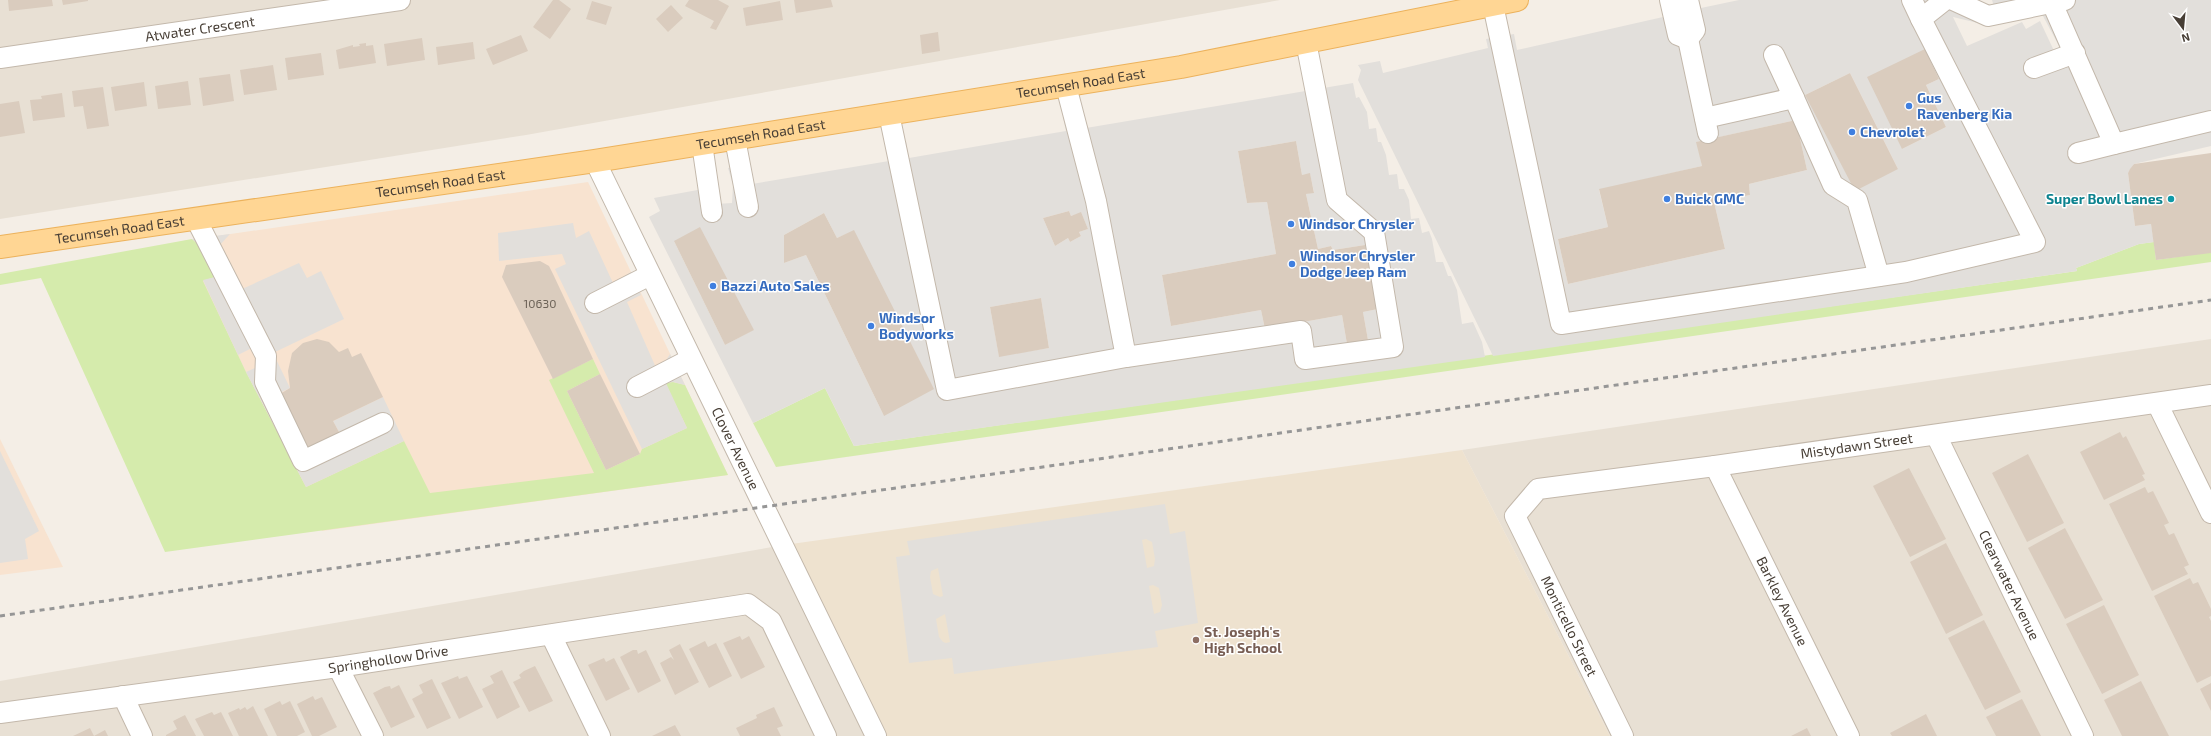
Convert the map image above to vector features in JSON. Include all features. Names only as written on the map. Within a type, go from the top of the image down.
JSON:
[{"type":"main road","name":"Tecumseh Road East","points":[[0,247],[595,161],[1066,86],[1181,67],[1517,0]]},
{"type":"street","name":"Atwater Crescent","points":[[0,58],[400,0]]},
{"type":"street","points":[[1670,0],[1678,34],[1688,39]]},
{"type":"street","points":[[1688,0],[1695,30],[1688,39]]},
{"type":"street","points":[[1493,5],[1561,324],[1906,272],[2035,242],[1912,0]]},
{"type":"street","points":[[1921,19],[1946,0]]},
{"type":"street","points":[[1953,0],[1988,16],[2003,6],[2058,1],[2074,54],[2114,144]]},
{"type":"street","points":[[1688,39],[1707,126],[1794,98]]},
{"type":"street","points":[[889,114],[947,390],[1126,358],[1301,331],[1305,359],[1393,347],[1374,232],[1337,200],[1306,42]]},
{"type":"street","points":[[2034,68],[2074,54]]},
{"type":"street","points":[[1774,55],[1833,185],[1857,200],[1879,276]]},
{"type":"street","points":[[1066,86],[1096,201],[1126,358]]},
{"type":"street","points":[[2078,152],[2211,121]]},
{"type":"street","points":[[735,139],[748,207]]},
{"type":"street","points":[[702,144],[712,212]]},
{"type":"street","name":"Clover Avenue","points":[[595,161],[876,736]]},
{"type":"street","points":[[196,219],[266,356],[265,382],[303,461],[382,422]]},
{"type":"street","points":[[595,304],[650,275]]},
{"type":"street","points":[[637,387],[691,359]]},
{"type":"street","name":"Mistydawn Street","points":[[1515,516],[1538,489],[1715,466],[2211,395]]},
{"type":"street","points":[[2157,403],[2211,513]]},
{"type":"street","name":"Clearwater Avenue","points":[[1936,435],[2083,736]]},
{"type":"street","name":"Barkley Avenue","points":[[1715,466],[1849,736]]},
{"type":"street","name":"Monticello Street","points":[[1515,516],[1623,736]]},
{"type":"street","name":"Springhollow Drive","points":[[0,713],[338,667],[748,604],[771,622],[826,736]]},
{"type":"street","points":[[551,635],[600,736]]},
{"type":"street","points":[[338,667],[373,736]]},
{"type":"street","points":[[123,696],[142,736]]},
{"type":"shaded area","points":[[0,0],[1280,0],[526,135],[0,219]]},
{"type":"shaded area","points":[[1682,0],[1699,0],[1701,8],[1739,0],[1965,0],[1995,10],[1992,0],[2211,0],[2211,146],[2134,164],[2128,173],[2135,226],[2151,224],[2154,242],[2139,244],[2076,268],[2077,271],[1493,356],[1358,80],[1361,70],[1358,65],[1380,61],[1383,73],[1488,48],[1486,39],[1514,34],[1517,50],[1663,17]],"holes":[[[2036,13],[2043,16],[2059,46],[2058,53],[2055,53],[2040,21],[2026,29],[2022,22],[1967,46],[1953,17],[1982,24]],[[1925,49],[1939,79],[1926,85],[1946,127],[1902,149]],[[1850,73],[1898,169],[1805,95]],[[1796,120],[1807,170],[1749,184],[1750,195],[1714,202],[1725,249],[1568,284],[1558,239],[1608,227],[1599,190],[1702,166],[1697,142]]]},
{"type":"shaded area","points":[[1353,83],[1356,98],[1359,97],[1367,112],[1369,129],[1376,128],[1378,142],[1381,142],[1386,155],[1389,175],[1397,174],[1399,189],[1404,189],[1409,200],[1411,219],[1419,218],[1422,233],[1429,231],[1436,262],[1443,262],[1448,276],[1451,276],[1457,290],[1462,324],[1473,322],[1482,342],[1485,357],[854,446],[825,388],[753,423],[649,217],[660,211],[654,198],[703,189],[716,204],[732,203],[733,185],[728,168],[750,165],[752,184],[889,161],[886,144],[906,141],[909,158],[1066,131],[1063,117],[1083,114],[1086,128]],"holes":[[[1296,141],[1302,175],[1310,174],[1314,192],[1306,194],[1318,249],[1331,246],[1333,250],[1365,245],[1378,309],[1363,312],[1368,340],[1347,344],[1342,315],[1265,329],[1261,310],[1171,326],[1162,275],[1276,254],[1267,202],[1247,203],[1238,151]],[[1069,211],[1071,216],[1081,213],[1088,229],[1079,232],[1081,236],[1070,242],[1068,238],[1055,246],[1043,218]],[[824,213],[837,238],[854,231],[884,416],[806,255],[784,263],[784,235]],[[674,241],[754,330],[725,345]],[[1041,298],[1049,348],[999,356],[990,307]]]},
{"type":"shaded area","points":[[588,182],[728,475],[322,531],[183,241]]},
{"type":"shaded area","points":[[573,223],[576,238],[589,231],[613,283],[631,272],[641,295],[627,302],[657,370],[660,370],[670,354],[685,385],[673,382],[666,383],[687,428],[642,449],[555,269],[566,264],[562,254],[499,261],[498,233]]},
{"type":"shaded area","points":[[230,234],[219,246],[240,290],[299,263],[307,278],[321,271],[344,319],[273,353],[290,388],[280,393],[340,434],[333,421],[383,397],[404,441],[306,487],[246,372],[255,368],[256,355],[252,348],[238,355],[203,280],[215,277],[205,250],[192,239]]},
{"type":"shaded area","points":[[2211,339],[2211,736],[1610,736],[1462,450]]},
{"type":"shaded area","points":[[0,439],[63,567],[0,575]]},
{"type":"shaded area","name":"St. Joseph's High School","points":[[1462,450],[1610,736],[878,736],[784,545]]},
{"type":"shaded area","points":[[0,451],[39,531],[25,539],[28,559],[0,563]]},
{"type":"shaded area","points":[[1165,504],[1170,534],[1185,531],[1198,623],[1155,631],[1158,647],[954,674],[952,658],[909,663],[896,557],[910,555],[907,541]],"holes":[[[1146,539],[1152,542],[1155,559],[1154,566],[1147,568],[1142,540]],[[938,568],[943,596],[940,597],[933,594],[930,577],[931,571]],[[1153,585],[1159,588],[1162,605],[1160,612],[1154,614],[1149,586]],[[945,614],[950,642],[943,642],[939,637],[936,619]]]},
{"type":"shaded area","points":[[784,545],[878,736],[0,736],[0,681]]},
{"type":"green space","points":[[192,239],[205,250],[215,277],[203,281],[246,372],[306,487],[404,441],[430,493],[594,473],[549,380],[593,359],[600,374],[567,391],[606,470],[640,454],[642,449],[687,428],[665,383],[673,382],[685,385],[728,475],[165,552],[41,278],[0,285],[0,274]]},
{"type":"green space","points":[[2154,242],[2156,260],[2211,252],[2211,262],[776,467],[753,423],[825,388],[854,446],[2077,271],[2076,268],[2139,244]]},
{"type":"building","points":[[8,0],[52,0],[53,6],[9,11]]},
{"type":"building","points":[[62,0],[88,0],[88,1],[63,5]]},
{"type":"building","points":[[553,0],[559,0],[571,9],[550,39],[533,27]]},
{"type":"building","points":[[689,0],[718,0],[729,6],[716,30],[710,28],[714,21],[685,6]]},
{"type":"building","points":[[794,0],[831,0],[833,7],[796,13]]},
{"type":"building","points":[[592,1],[612,7],[606,25],[586,19]]},
{"type":"building","points":[[780,1],[783,20],[746,26],[743,8]]},
{"type":"building","points":[[671,5],[683,18],[668,32],[656,19]]},
{"type":"building","points":[[938,32],[940,51],[922,54],[920,35]]},
{"type":"building","points":[[521,35],[528,51],[493,65],[486,49]]},
{"type":"building","points":[[422,38],[425,60],[387,66],[384,44]]},
{"type":"building","points":[[473,42],[475,59],[438,65],[436,47]]},
{"type":"building","points":[[366,43],[366,46],[373,45],[376,63],[339,69],[336,50],[353,45],[353,47],[360,46],[359,44]]},
{"type":"building","name":"Gus Ravenberg Kia","points":[[1925,49],[1939,79],[1926,85],[1946,127],[1902,149],[1867,77]]},
{"type":"building","points":[[321,53],[324,75],[288,80],[285,58]]},
{"type":"building","points":[[273,65],[277,90],[244,95],[240,70]]},
{"type":"building","name":"Chevrolet","points":[[1850,73],[1898,169],[1855,191],[1805,95]]},
{"type":"building","points":[[230,74],[234,101],[203,106],[199,78]]},
{"type":"building","points":[[188,81],[191,105],[158,109],[155,86]]},
{"type":"building","points":[[144,82],[147,106],[115,111],[111,87]]},
{"type":"building","points":[[103,87],[109,126],[87,129],[83,106],[74,107],[72,91]]},
{"type":"building","points":[[62,93],[65,117],[33,121],[30,100],[42,99],[41,96]]},
{"type":"building","points":[[19,101],[25,133],[0,137],[0,104]]},
{"type":"building","name":"Buick GMC","points":[[1796,120],[1807,170],[1749,184],[1750,195],[1714,202],[1725,249],[1568,284],[1558,239],[1608,227],[1599,189],[1702,166],[1696,142]]},
{"type":"building","name":"Windsor Chrysler","points":[[1296,141],[1302,175],[1310,173],[1314,193],[1306,194],[1318,249],[1331,246],[1333,250],[1365,245],[1378,309],[1363,312],[1368,340],[1347,344],[1342,315],[1265,329],[1261,310],[1171,326],[1162,275],[1276,254],[1267,202],[1247,203],[1238,151]]},
{"type":"building","name":"Super Bowl Lanes","points":[[2211,153],[2211,253],[2156,260],[2151,224],[2135,226],[2128,173],[2130,169],[2134,164]]},
{"type":"building","points":[[1069,211],[1071,216],[1081,212],[1088,229],[1079,232],[1081,236],[1070,242],[1068,238],[1055,246],[1043,218]]},
{"type":"building","name":"Windsor Bodyworks","points":[[824,213],[837,238],[854,230],[934,389],[884,416],[806,255],[784,263],[784,235]]},
{"type":"building","name":"Bazzi Auto Sales","points":[[700,227],[754,330],[725,345],[674,241]]},
{"type":"building","points":[[540,261],[549,266],[593,359],[553,379],[502,277],[506,265]]},
{"type":"building","points":[[1041,298],[1049,348],[999,357],[990,307]]},
{"type":"building","points":[[317,339],[329,342],[339,352],[348,348],[352,357],[361,353],[383,397],[333,421],[340,434],[308,449],[280,394],[290,388],[288,371],[292,353],[303,343]]},
{"type":"building","points":[[600,374],[640,454],[606,470],[567,391]]},
{"type":"building","points":[[2120,432],[2123,438],[2126,436],[2145,474],[2142,475],[2145,480],[2104,500],[2080,452]]},
{"type":"building","points":[[2028,454],[2064,523],[2027,542],[1992,473]]},
{"type":"building","points":[[1909,468],[1946,539],[1910,557],[1873,486]]},
{"type":"building","points":[[2145,487],[2148,493],[2153,491],[2169,523],[2164,525],[2169,535],[2174,533],[2189,565],[2184,567],[2188,574],[2152,591],[2109,504]]},
{"type":"building","points":[[2065,528],[2103,600],[2065,619],[2028,548]]},
{"type":"building","points":[[1946,543],[1983,615],[1946,634],[1910,562]]},
{"type":"building","points":[[2190,578],[2193,584],[2198,582],[2211,609],[2211,616],[2209,617],[2211,621],[2211,676],[2197,683],[2154,596]]},
{"type":"building","points":[[2104,605],[2139,675],[2102,694],[2066,624]]},
{"type":"building","points":[[1984,620],[2021,692],[1985,710],[1948,638]]},
{"type":"building","points":[[740,636],[742,640],[749,636],[765,667],[741,679],[723,643]]},
{"type":"building","points":[[705,641],[708,647],[716,643],[732,676],[709,688],[689,649]]},
{"type":"building","points":[[680,644],[699,682],[675,695],[660,663],[671,657],[674,660],[669,650]]},
{"type":"building","points":[[633,650],[637,650],[638,654],[646,650],[661,681],[638,693],[620,657]]},
{"type":"building","points":[[604,658],[606,662],[614,658],[630,689],[606,701],[588,665]]},
{"type":"building","points":[[535,666],[553,701],[529,712],[513,682],[521,678],[519,675],[524,671]]},
{"type":"building","points":[[502,670],[520,707],[497,719],[482,689],[494,683],[490,676]]},
{"type":"building","points":[[458,676],[459,679],[467,676],[483,707],[459,719],[441,683]]},
{"type":"building","points":[[432,679],[451,718],[427,729],[412,699],[423,693],[419,685]]},
{"type":"building","points":[[2141,681],[2169,736],[2122,736],[2104,700]]},
{"type":"building","points":[[2211,683],[2211,711],[2200,689]]},
{"type":"building","points":[[399,685],[415,717],[391,728],[373,693],[385,687],[390,686],[391,689]]},
{"type":"building","points":[[313,696],[315,700],[322,697],[337,727],[319,736],[312,736],[297,704]]},
{"type":"building","points":[[2022,699],[2041,736],[1996,736],[1986,717]]},
{"type":"building","points":[[280,701],[282,705],[290,701],[305,732],[297,736],[277,736],[264,709]]},
{"type":"building","points":[[253,706],[268,736],[239,736],[228,713],[245,707],[247,710]]},
{"type":"building","points":[[774,707],[783,726],[777,728],[781,736],[740,736],[736,728],[757,718],[756,715]]},
{"type":"building","points":[[212,712],[214,715],[221,712],[233,736],[204,736],[195,719]]},
{"type":"building","points":[[1926,714],[1937,736],[1892,736],[1890,733]]},
{"type":"building","points":[[185,715],[196,736],[166,736],[177,729],[173,721]]},
{"type":"building","points":[[675,725],[681,736],[652,736]]},
{"type":"building","points":[[90,728],[94,736],[73,736]]},
{"type":"building","points":[[1807,728],[1811,736],[1791,736]]},
{"type":"building","points":[[105,730],[108,736],[94,736]]},
{"type":"railway","points":[[0,616],[2211,300]]},
{"type":"place","name":"Gus Ravenberg Kia","points":[[1909,106]]},
{"type":"place","name":"Chevrolet","points":[[1852,132]]},
{"type":"place","name":"Buick GMC","points":[[1667,199]]},
{"type":"place","name":"Super Bowl Lanes","points":[[2171,199]]},
{"type":"place","name":"Windsor Chrysler","points":[[1291,224]]},
{"type":"place","name":"Windsor Chrysler Dodge Jeep Ram","points":[[1292,264]]},
{"type":"place","name":"Bazzi Auto Sales","points":[[713,286]]},
{"type":"place","name":"Windsor Bodyworks","points":[[871,326]]},
{"type":"place","name":"St. Joseph's High School","points":[[1196,640]]}]
